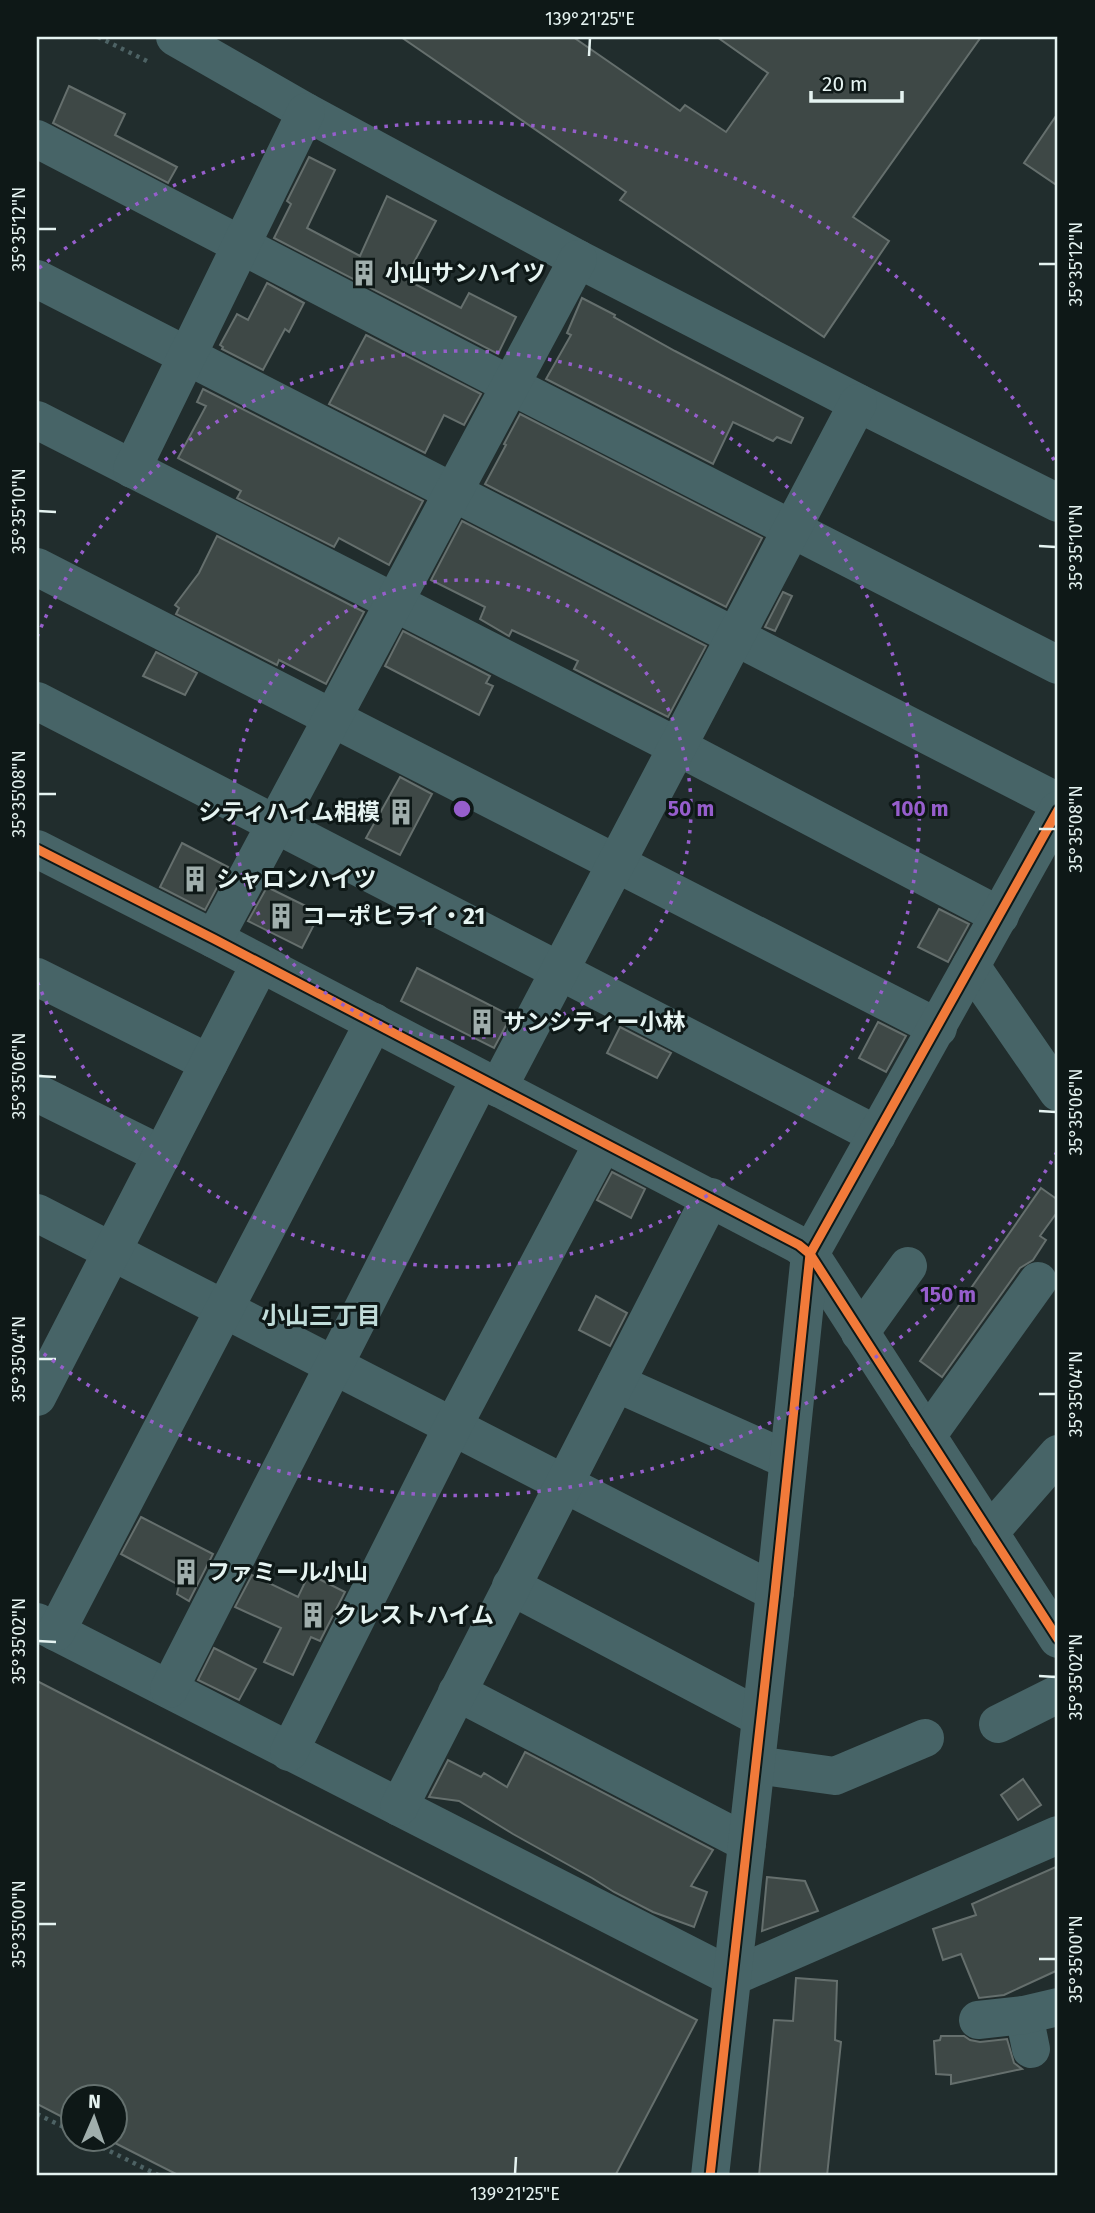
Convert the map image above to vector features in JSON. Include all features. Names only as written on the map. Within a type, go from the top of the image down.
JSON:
[{"type":"street","points":[[175,37],[306,112],[578,259],[858,404],[1058,503]]},
{"type":"street","points":[[132,469],[306,112]]},
{"type":"street","points":[[37,139],[1058,665]]},
{"type":"street","points":[[214,939],[578,259]]},
{"type":"street","points":[[37,279],[1058,802]]},
{"type":"street","points":[[169,1689],[335,1365],[489,1084],[560,971],[858,404]]},
{"type":"street","points":[[37,420],[678,747],[1000,916]]},
{"type":"street","points":[[37,567],[938,1028]]},
{"type":"street","points":[[37,701],[877,1135]]},
{"type":"street","points":[[710,2176],[810,1254],[1058,810]]},
{"type":"street","points":[[37,849],[710,1197],[790,1239],[810,1254],[989,1533],[1056,1629]]},
{"type":"street","points":[[41,1379],[112,1251],[260,964]]},
{"type":"street","points":[[971,966],[1051,1066]]},
{"type":"street","points":[[37,977],[209,1063]]},
{"type":"street","points":[[374,1022],[225,1309],[47,1627],[732,1977]]},
{"type":"street","points":[[37,1093],[162,1155]]},
{"type":"street","points":[[289,1752],[453,1426],[603,1143]]},
{"type":"street","points":[[399,1807],[710,1197]]},
{"type":"street","points":[[37,1213],[775,1592]]},
{"type":"street","points":[[860,1333],[908,1266]]},
{"type":"street","points":[[927,1436],[1038,1281]]},
{"type":"street","points":[[616,1382],[788,1460]]},
{"type":"street","points":[[989,1533],[1058,1454]]},
{"type":"street","points":[[511,1586],[761,1718]]},
{"type":"street","points":[[457,1692],[747,1843]]},
{"type":"street","points":[[998,1724],[1058,1694]]},
{"type":"street","points":[[756,1765],[835,1776],[898,1738]]},
{"type":"street","points":[[732,1977],[1058,1835]]},
{"type":"street","points":[[978,2020],[1038,2024]]},
{"type":"path","points":[[37,2114],[60,2125]]},
{"type":"path","points":[[116,2154],[160,2176]]},
{"type":"building","points":[[401,37],[573,37],[680,111],[685,105],[726,132],[768,73],[717,37],[981,37],[853,217],[889,241],[824,337],[620,200],[626,192]]},
{"type":"building","points":[[69,86],[125,114],[115,135],[177,167],[168,183],[53,123]]},
{"type":"building","points":[[1058,113],[1058,186],[1024,163]]},
{"type":"building","points":[[309,157],[335,170],[307,228],[360,256],[387,196],[436,221],[405,279],[461,308],[469,293],[516,317],[498,354],[274,238],[291,204],[287,201]]},
{"type":"building","points":[[267,283],[304,303],[289,332],[285,329],[263,370],[222,349],[220,345],[237,314],[248,320]]},
{"type":"building","points":[[582,298],[675,351],[803,418],[791,443],[777,437],[773,441],[733,422],[713,464],[546,379],[571,335],[567,333]]},
{"type":"building","points":[[366,335],[481,394],[464,425],[444,415],[425,453],[329,404]]},
{"type":"building","points":[[203,389],[423,501],[389,565],[339,538],[334,547],[237,498],[241,491],[178,458],[206,406],[197,402]]},
{"type":"building","points":[[520,414],[762,538],[726,607],[485,484]]},
{"type":"building","points":[[462,521],[706,646],[668,717],[574,669],[578,661],[512,630],[509,636],[480,619],[485,607],[431,580]]},
{"type":"building","points":[[217,536],[364,612],[326,684],[279,660],[277,665],[176,614],[179,608],[175,605],[199,573]]},
{"type":"building","points":[[783,592],[792,596],[775,631],[765,627]]},
{"type":"building","points":[[403,631],[490,676],[486,683],[493,686],[479,715],[385,666]]},
{"type":"building","points":[[156,652],[197,673],[185,695],[143,676]]},
{"type":"building","name":"シティハイム相模","points":[[400,777],[432,794],[400,855],[366,838]]},
{"type":"building","name":"シャロンハイツ","points":[[182,843],[228,867],[205,910],[160,887]]},
{"type":"building","name":"コーポヒライ・21","points":[[267,887],[320,913],[302,948],[248,921]]},
{"type":"building","points":[[939,909],[969,924],[948,962],[918,947]]},
{"type":"building","points":[[417,968],[511,1016],[494,1048],[401,1001]]},
{"type":"building","points":[[878,1022],[906,1036],[886,1072],[859,1058]]},
{"type":"building","points":[[620,1027],[671,1053],[657,1078],[607,1053]]},
{"type":"building","points":[[612,1172],[645,1189],[631,1218],[597,1200]]},
{"type":"building","points":[[1041,1188],[1058,1200],[1058,1211],[1040,1236],[1046,1240],[1033,1260],[1020,1268],[942,1377],[920,1361]]},
{"type":"building","points":[[596,1296],[627,1313],[610,1346],[579,1330]]},
{"type":"building","name":"ファミール小山","points":[[141,1517],[213,1554],[189,1601],[177,1594],[179,1585],[121,1554]]},
{"type":"building","name":"クレストハイム","points":[[309,1574],[345,1592],[320,1641],[311,1637],[293,1675],[264,1662],[281,1628],[235,1607],[252,1575],[298,1597]]},
{"type":"building","points":[[214,1648],[256,1669],[239,1700],[198,1680]]},
{"type":"building","points":[[37,1681],[697,2020],[615,2176],[180,2176],[130,2151],[130,2084],[60,2084],[60,2116],[37,2104]]},
{"type":"building","points":[[525,1752],[713,1850],[691,1886],[707,1892],[694,1927],[653,1912],[614,1892],[459,1801],[429,1797],[448,1760],[481,1777],[484,1773],[507,1787]]},
{"type":"building","points":[[1023,1779],[1041,1805],[1018,1820],[1001,1795]]},
{"type":"building","points":[[1058,1866],[1058,1970],[1004,1995],[979,1998],[961,1954],[943,1960],[933,1929],[976,1915],[972,1904]]},
{"type":"building","points":[[767,1877],[805,1881],[818,1911],[762,1931]]},
{"type":"building","points":[[796,1978],[837,1981],[835,2040],[841,2042],[827,2176],[759,2176],[774,2020],[793,2021]]},
{"type":"building","points":[[941,2036],[964,2036],[980,2042],[1007,2039],[1014,2063],[1022,2069],[951,2084],[951,2075],[936,2074],[934,2041],[940,2040]]},
{"type":"cycle path","points":[[710,2176],[810,1254],[1058,810]]},
{"type":"cycle path","points":[[37,849],[799,1245],[810,1254],[1058,1639]]},
{"type":"place","name":"小山サンハイツ","points":[[364,273]]},
{"type":"place","name":"シティハイム相模","points":[[401,812]]},
{"type":"place","name":"シャロンハイツ","points":[[195,879]]},
{"type":"place","name":"コーポヒライ・21","points":[[281,916]]},
{"type":"place","name":"サンシティー小林","points":[[482,1022]]},
{"type":"place","name":"ファミール小山","points":[[186,1572]]},
{"type":"place","name":"クレストハイム","points":[[313,1615]]},
{"type":"district","name":"小山三丁目","points":[[321,1316]]}]
